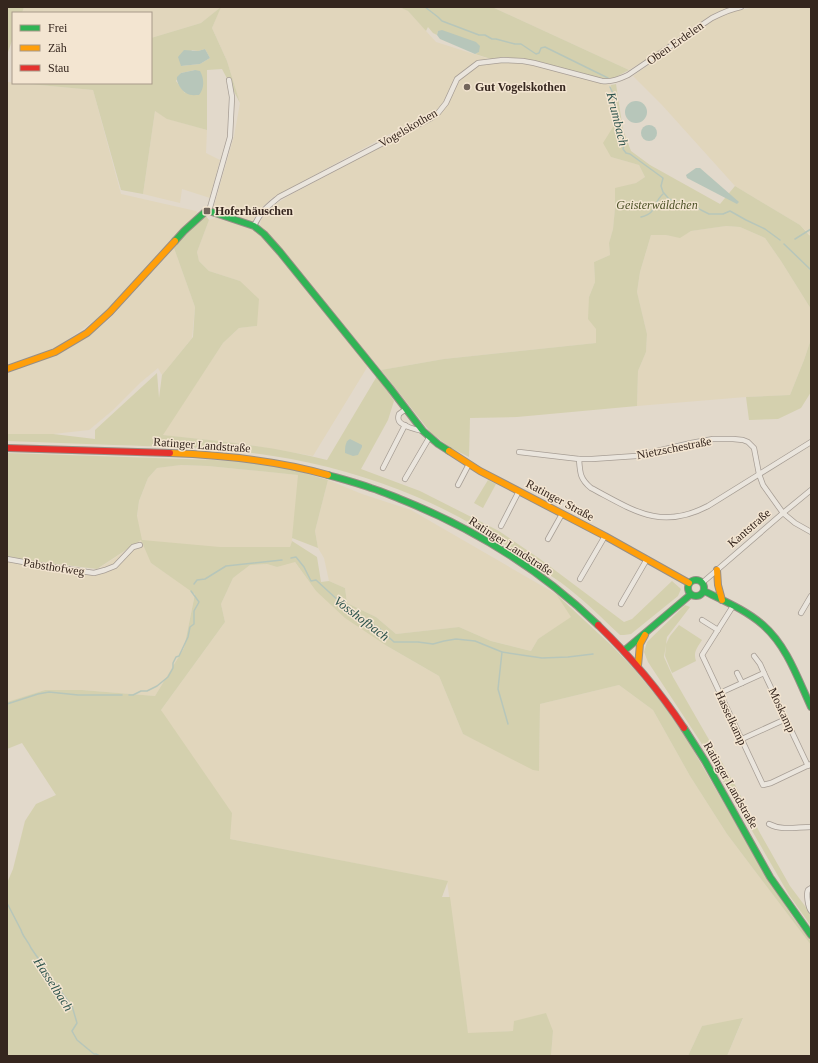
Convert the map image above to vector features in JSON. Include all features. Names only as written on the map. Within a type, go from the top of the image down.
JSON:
[{"type":"street","name":"Oben Erdelen","points":[[609,82],[634,71],[712,18],[731,9],[741,7]]},
{"type":"street","name":"Vogelskothen","points":[[254,226],[265,209],[279,197],[438,113],[446,103],[457,79],[478,63],[503,60],[534,63],[609,82]]},
{"type":"street","points":[[209,211],[230,138],[232,97],[229,80]]},
{"type":"street","points":[[7,369],[55,352],[87,333],[110,312],[184,231],[205,212],[209,211],[254,226]]},
{"type":"street","name":"Ratinger Straße","points":[[254,226],[264,234],[280,252],[429,438],[469,464],[605,536],[689,583]]},
{"type":"street","points":[[382,468],[405,426],[399,422],[398,418],[399,414],[406,409]]},
{"type":"street","name":"Ratinger Straße","points":[[405,426],[423,432]]},
{"type":"street","points":[[405,479],[429,438]]},
{"type":"street","name":"Nietzschestraße","points":[[519,452],[579,459],[618,458],[636,456],[704,441],[733,438],[743,440],[748,442],[754,448],[758,474],[763,485],[783,513],[795,523],[811,532]]},
{"type":"street","points":[[579,459],[581,478],[591,488],[635,511],[646,515],[661,518],[678,517],[698,511],[811,442]]},
{"type":"street","name":"Ratinger Landstraße","points":[[7,448],[217,456],[286,465],[362,484],[408,501],[471,531],[502,550],[564,594],[592,618],[625,650],[661,694],[697,748],[771,878],[784,899],[811,935]]},
{"type":"street","points":[[458,485],[469,464]]},
{"type":"street","name":"Kantstraße","points":[[702,583],[811,490]]},
{"type":"street","points":[[500,526],[519,491]]},
{"type":"street","points":[[548,539],[562,514]]},
{"type":"street","points":[[580,579],[605,536]]},
{"type":"street","name":"Pabsthofweg","points":[[7,559],[94,573],[115,566],[133,547],[140,545]]},
{"type":"street","points":[[621,604],[647,559]]},
{"type":"street","points":[[717,570],[717,584],[722,600]]},
{"type":"street","points":[[694,580],[702,583],[704,591],[697,597],[690,595],[687,590],[689,583],[694,580]]},
{"type":"street","points":[[704,591],[755,619],[769,631],[792,666],[811,707]]},
{"type":"street","points":[[625,650],[690,595]]},
{"type":"street","points":[[801,613],[811,596]]},
{"type":"street","name":"Hasselkamp","points":[[733,606],[702,655],[763,785],[771,783],[809,765]]},
{"type":"street","points":[[702,620],[718,630]]},
{"type":"street","points":[[638,666],[640,644],[647,632]]},
{"type":"street","name":"Moskamp","points":[[754,656],[760,664],[809,765]]},
{"type":"street","points":[[737,673],[742,683]]},
{"type":"street","points":[[720,693],[764,673]]},
{"type":"street","points":[[742,739],[786,719]]},
{"type":"street","points":[[770,824],[782,828],[811,827]]},
{"type":"street","points":[[811,888],[808,890],[808,906],[811,911]]},
{"type":"shaded area","points":[[24,7],[399,7],[408,11],[436,42],[499,62],[526,63],[575,77],[611,85],[613,127],[611,157],[639,165],[645,177],[636,183],[615,189],[613,229],[609,243],[610,255],[594,262],[595,282],[589,297],[596,329],[596,343],[444,359],[381,370],[268,234],[260,227],[261,219],[269,208],[292,194],[432,120],[436,109],[272,198],[259,210],[253,222],[213,209],[234,136],[240,103],[227,61],[212,28],[220,8],[201,23],[152,38],[152,12],[22,12]]},
{"type":"shaded area","points":[[492,7],[731,7],[715,13],[665,48],[629,70]]},
{"type":"shaded area","points":[[756,7],[811,7],[811,236],[800,225],[735,186],[662,105],[633,76],[706,24],[727,12]]},
{"type":"shaded area","points":[[442,30],[476,42],[480,46],[479,52],[475,54],[440,39],[437,35],[438,31]]},
{"type":"shaded area","points":[[205,49],[210,58],[200,64],[181,66],[178,57],[184,50],[198,51]]},
{"type":"shaded area","points":[[195,70],[200,71],[203,86],[199,95],[189,95],[179,86],[177,77],[181,73]]},
{"type":"shaded area","points":[[7,82],[12,82],[12,84],[28,84],[93,90],[121,194],[196,211],[198,213],[102,315],[57,347],[7,365]]},
{"type":"shaded area","points":[[636,101],[644,104],[647,112],[644,120],[636,123],[628,120],[625,112],[628,104]]},
{"type":"shaded area","name":"Hoferhäuschen","points":[[155,111],[168,119],[207,130],[206,153],[220,160],[210,198],[182,189],[180,203],[143,194]]},
{"type":"shaded area","points":[[646,125],[652,125],[657,130],[655,139],[652,141],[646,141],[641,136],[641,130]]},
{"type":"shaded area","points":[[696,168],[700,168],[739,202],[737,204],[687,178],[686,175]]},
{"type":"shaded area","points":[[216,218],[254,230],[264,238],[368,366],[313,456],[244,444],[162,435],[223,343],[239,328],[257,326],[240,281],[209,271],[199,261],[197,252],[209,220]]},
{"type":"shaded area","points":[[726,226],[740,227],[765,238],[811,309],[811,339],[790,395],[637,406],[638,371],[646,352],[647,334],[637,292],[640,272],[651,235],[680,237],[691,231]]},
{"type":"shaded area","points":[[174,248],[195,307],[192,338],[162,375],[158,368],[89,430],[53,434],[7,434],[7,373],[69,349],[108,321]]},
{"type":"shaded area","points":[[350,439],[362,445],[358,455],[353,456],[345,453],[346,443]]},
{"type":"shaded area","points":[[181,465],[208,466],[299,475],[292,541],[290,547],[220,547],[151,563],[195,593],[184,648],[155,696],[82,690],[45,690],[7,702],[7,561],[89,575],[141,540],[137,517],[139,501],[148,478],[157,468]]},
{"type":"shaded area","points":[[328,480],[362,494],[411,510],[556,594],[572,617],[538,639],[531,651],[491,641],[459,627],[396,634],[376,617],[347,603],[345,588],[329,581],[324,558],[318,548],[315,531]]},
{"type":"shaded area","points":[[294,561],[316,591],[387,646],[439,676],[463,734],[539,771],[540,704],[619,685],[653,710],[690,776],[727,834],[811,945],[811,1056],[727,1056],[743,1019],[702,1026],[688,1056],[551,1056],[553,1031],[513,1031],[468,1034],[447,881],[230,839],[161,710],[225,622],[221,604],[233,578],[250,565],[267,564],[277,567]]},
{"type":"green space","points":[[7,7],[24,7],[22,12],[12,12],[12,41],[7,55]]},
{"type":"green space","points":[[221,7],[212,28],[227,61],[240,103],[222,69],[207,70],[207,130],[167,119],[155,111],[143,194],[121,190],[93,90],[29,84],[152,84],[152,38],[201,23]],"holes":[[[205,49],[210,58],[200,64],[181,66],[192,50],[198,51]],[[195,70],[185,93],[176,81],[181,73]]]},
{"type":"green space","points":[[399,7],[492,7],[629,70],[614,78],[602,79],[525,59],[504,57],[491,59],[475,54],[479,52],[438,31],[437,35],[428,27],[426,31],[408,11]]},
{"type":"green space","name":"Geisterwäldchen","points":[[616,84],[623,130],[631,151],[650,165],[720,204],[735,186],[800,225],[811,236],[811,309],[765,238],[740,227],[726,226],[691,231],[680,238],[666,235],[651,235],[640,272],[637,292],[647,334],[646,352],[638,371],[637,406],[517,417],[470,418],[469,457],[451,448],[431,433],[381,370],[444,359],[596,343],[596,329],[588,319],[589,297],[595,282],[594,262],[610,255],[609,243],[613,229],[615,188],[636,183],[645,177],[639,165],[611,157],[603,143],[613,127],[611,85]]},
{"type":"green space","points":[[206,216],[209,220],[197,252],[199,261],[209,271],[240,281],[259,299],[257,326],[239,328],[223,343],[163,435],[287,451],[327,460],[377,376],[394,401],[388,420],[361,469],[420,491],[499,531],[540,559],[624,622],[632,619],[672,581],[681,589],[678,596],[631,634],[620,635],[575,593],[494,538],[433,504],[400,490],[364,478],[328,467],[253,453],[174,447],[7,441],[7,434],[53,434],[95,439],[95,430],[157,373],[159,398],[162,375],[193,337],[195,307],[174,248],[188,230]]},
{"type":"green space","points":[[811,339],[811,392],[801,408],[778,419],[749,420],[746,397],[790,395]]},
{"type":"green space","points":[[7,453],[214,460],[267,464],[328,480],[315,531],[318,548],[292,538],[298,475],[208,466],[181,465],[157,468],[148,478],[139,501],[137,516],[142,540],[220,547],[290,547],[292,541],[317,557],[321,582],[329,581],[345,588],[347,603],[376,617],[396,634],[459,627],[491,641],[531,651],[538,639],[571,617],[556,594],[612,646],[634,669],[667,709],[692,748],[766,876],[792,916],[811,941],[811,945],[727,834],[690,776],[653,710],[619,685],[540,704],[539,771],[533,770],[463,734],[439,676],[387,646],[345,618],[316,591],[295,562],[277,567],[267,564],[250,565],[233,578],[221,604],[225,622],[161,710],[232,813],[230,839],[448,881],[442,897],[450,897],[468,1033],[513,1031],[514,1021],[546,1013],[553,1031],[551,1056],[7,1056],[7,883],[13,869],[25,821],[36,804],[56,795],[22,743],[7,749],[7,702],[45,690],[82,690],[155,696],[184,648],[195,594],[151,563],[141,540],[97,569],[32,561],[7,556]]},
{"type":"green space","points":[[488,480],[496,484],[483,508],[474,503]]},
{"type":"green space","points":[[685,605],[690,607],[667,637],[666,644],[670,636],[679,625],[702,640],[695,653],[696,661],[672,673],[665,656],[666,645],[664,657],[673,677],[735,785],[790,886],[811,914],[811,926],[789,895],[700,741],[648,662],[644,652],[647,642]]},
{"type":"green space","points":[[743,1018],[727,1056],[688,1056],[702,1026]]},
{"type":"waterway","name":"Krumbach","points":[[425,7],[442,21],[479,35],[485,35],[492,39],[521,44],[536,54],[539,53],[541,48],[545,47],[608,78]]},
{"type":"waterway","name":"Krumbach","points":[[610,87],[616,108],[617,126],[620,131],[620,136],[625,141],[623,149],[626,153],[630,154],[663,178],[661,186],[663,192],[669,199],[676,202],[692,204],[709,214],[723,214],[730,211],[765,229],[780,240]]},
{"type":"waterway","points":[[641,217],[653,210],[663,194]]},
{"type":"waterway","points":[[795,239],[811,229]]},
{"type":"waterway","name":"Krumbach","points":[[784,244],[811,270]]},
{"type":"waterway","name":"Vosshofbach","points":[[291,558],[296,557],[304,567],[311,581],[316,580],[341,603],[380,629],[394,642],[418,642],[433,644],[456,639],[475,641],[502,652],[542,658],[593,654]]},
{"type":"waterway","name":"Vosshofbach","points":[[194,584],[197,580],[205,579],[226,566],[282,560]]},
{"type":"waterway","name":"Vosshofbach","points":[[129,695],[133,695],[141,691],[147,691],[157,686],[168,677],[173,668],[173,663],[176,657],[179,656],[188,637],[190,627],[194,624],[194,611],[199,602],[191,591]]},
{"type":"waterway","points":[[502,652],[498,689],[508,724]]},
{"type":"waterway","name":"Vosshofbach","points":[[7,704],[49,692],[78,695],[122,695]]},
{"type":"waterway","name":"Hasselbach","points":[[7,903],[31,948],[72,1006],[77,1023],[72,1031],[77,1040],[94,1054],[100,1056]]},
{"type":"traffic: fast","points":[[175,241],[205,212],[209,211],[254,226],[264,234],[280,252],[423,431],[449,451]]},
{"type":"traffic: fast","points":[[328,475],[366,486],[427,510],[480,537],[505,552],[553,586],[598,625]]},
{"type":"traffic: fast","points":[[693,580],[699,580],[704,585],[704,588],[702,594],[699,596],[693,596],[688,591],[688,585],[693,580]]},
{"type":"traffic: fast","points":[[704,591],[735,606],[763,625],[771,633],[791,663],[811,707]]},
{"type":"traffic: fast","points":[[625,650],[690,595]]},
{"type":"traffic: fast","points":[[684,728],[705,761],[770,877],[811,935]]},
{"type":"traffic: slow","points":[[7,369],[55,352],[87,333],[110,312],[175,241]]},
{"type":"traffic: slow","points":[[449,451],[480,471],[605,536],[689,583]]},
{"type":"traffic: slow","points":[[170,453],[249,459],[328,475]]},
{"type":"traffic: slow","points":[[717,570],[718,585],[722,600]]},
{"type":"traffic: slow","points":[[638,666],[640,644],[645,635]]},
{"type":"traffic: jam","points":[[7,448],[170,453]]},
{"type":"traffic: jam","points":[[598,625],[644,674],[665,700],[684,728]]},
{"type":"place","name":"Gut Vogelskothen","points":[[467,87]]},
{"type":"place","name":"Hoferhäuschen","points":[[207,211]]}]
